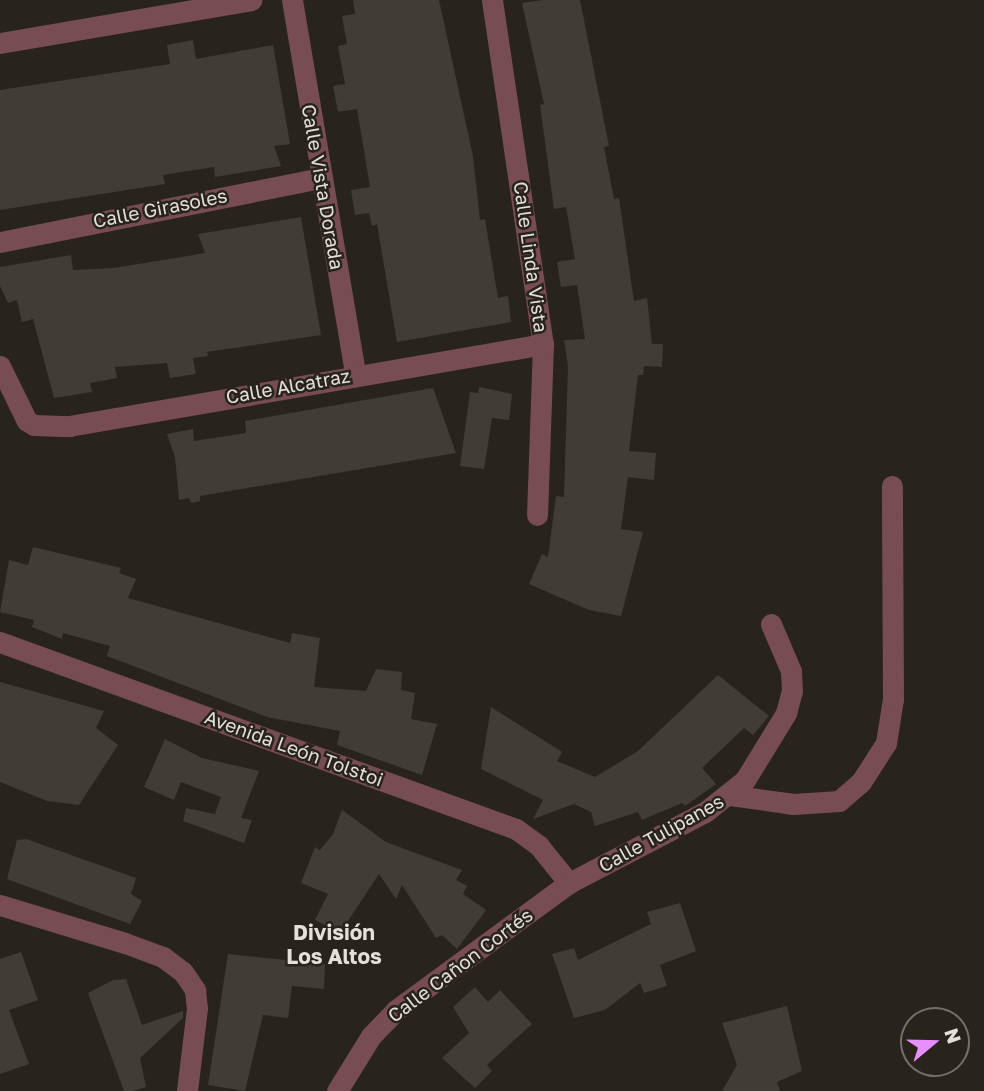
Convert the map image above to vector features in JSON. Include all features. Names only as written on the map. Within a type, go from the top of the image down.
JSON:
[{"type":"street","points":[[0,43],[251,0]]},
{"type":"street","name":"Calle Vista Dorada","points":[[292,0],[355,374]]},
{"type":"street","name":"Calle Linda Vista","points":[[492,0],[543,344],[537,515]]},
{"type":"street","name":"Calle Girasoles","points":[[0,242],[321,178]]},
{"type":"street","name":"Calle Alcatraz","points":[[0,366],[20,413],[34,425],[69,426],[355,374],[543,344]]},
{"type":"street","points":[[730,795],[793,804],[839,801],[861,782],[886,743],[893,699],[892,486]]},
{"type":"street","name":"Calle Tulipanes","points":[[569,883],[730,795],[745,780],[779,724],[792,691],[791,671],[771,624]]},
{"type":"street","name":"Avenida León Tolstoi","points":[[0,642],[516,829],[539,846],[569,883]]},
{"type":"street","name":"Calle Cañon Cortés","points":[[337,1091],[371,1035],[396,1010],[569,883]]},
{"type":"street","points":[[0,905],[125,943],[163,957],[183,972],[195,990],[197,1008],[187,1091]]},
{"type":"building","points":[[353,0],[439,0],[473,156],[480,220],[485,219],[498,298],[508,296],[511,322],[397,342],[377,224],[372,226],[369,213],[355,215],[351,190],[370,187],[357,109],[338,112],[333,86],[345,84],[338,46],[347,44],[342,16],[355,14]]},
{"type":"building","points":[[580,0],[609,146],[604,147],[614,199],[619,198],[634,301],[647,298],[652,344],[663,344],[662,367],[644,366],[643,375],[638,375],[629,451],[656,453],[654,480],[628,477],[621,529],[643,532],[621,616],[589,610],[529,584],[542,554],[548,557],[556,496],[564,497],[568,366],[564,340],[585,339],[577,285],[561,287],[557,262],[575,259],[566,207],[554,209],[540,105],[544,104],[522,3]]},
{"type":"building","points":[[193,40],[196,59],[273,45],[290,144],[274,146],[281,166],[215,177],[214,167],[163,175],[165,184],[0,210],[0,90],[170,64],[167,45]]},
{"type":"building","points":[[301,217],[321,335],[207,352],[208,356],[193,358],[196,374],[170,378],[167,363],[115,367],[117,378],[90,383],[92,392],[54,398],[33,319],[22,322],[17,300],[8,303],[0,286],[0,267],[71,255],[73,270],[113,268],[188,256],[205,253],[198,234]]},
{"type":"building","points":[[479,387],[512,394],[509,420],[492,418],[484,469],[460,466],[470,392],[478,393]]},
{"type":"building","points":[[433,388],[456,453],[200,496],[200,501],[191,503],[189,498],[179,500],[175,457],[167,434],[193,429],[194,441],[246,433],[245,421]]},
{"type":"building","points":[[33,547],[121,568],[119,573],[136,579],[128,598],[290,643],[292,633],[320,638],[314,687],[366,691],[376,669],[402,672],[401,690],[415,693],[411,719],[437,724],[422,775],[337,745],[340,731],[267,717],[107,656],[110,646],[63,633],[62,639],[32,627],[34,620],[0,612],[9,560],[28,565]]},
{"type":"building","points":[[718,675],[769,716],[753,735],[744,728],[702,768],[716,784],[685,806],[682,803],[642,820],[638,812],[595,826],[591,812],[574,804],[533,819],[543,800],[481,769],[491,707],[562,752],[557,761],[595,777],[638,751]]},
{"type":"building","points":[[0,682],[104,711],[96,728],[118,745],[79,805],[47,801],[0,782]]},
{"type":"building","points":[[165,739],[202,758],[259,771],[241,818],[252,820],[244,843],[183,821],[186,808],[215,814],[221,797],[181,782],[174,800],[144,787]]},
{"type":"building","points":[[342,810],[386,842],[462,870],[456,880],[467,886],[463,894],[486,910],[457,949],[442,935],[436,938],[402,885],[396,899],[379,874],[340,933],[315,920],[328,894],[301,883],[315,847],[320,850],[333,834]]},
{"type":"building","points":[[26,839],[136,878],[131,894],[142,901],[130,924],[7,879],[17,840]]},
{"type":"building","points":[[680,903],[696,951],[660,965],[667,986],[644,993],[640,983],[605,1010],[574,1018],[552,954],[574,948],[578,960],[651,924],[647,912]]},
{"type":"building","points":[[21,952],[38,1000],[9,1010],[29,1064],[0,1074],[0,959]]},
{"type":"building","points":[[228,954],[325,964],[324,989],[292,986],[288,1018],[263,1015],[245,1091],[208,1085]]},
{"type":"building","points":[[126,979],[142,1025],[183,1011],[183,1018],[140,1058],[146,1087],[133,1091],[124,1091],[88,993],[113,980]]},
{"type":"building","points":[[475,987],[488,1002],[500,990],[532,1024],[487,1065],[492,1071],[475,1088],[442,1058],[469,1033],[453,1007]]},
{"type":"building","points":[[787,1006],[802,1071],[777,1082],[780,1091],[722,1091],[737,1065],[722,1023]]},
{"type":"district","name":"División Los Altos","points":[[334,944]]}]
